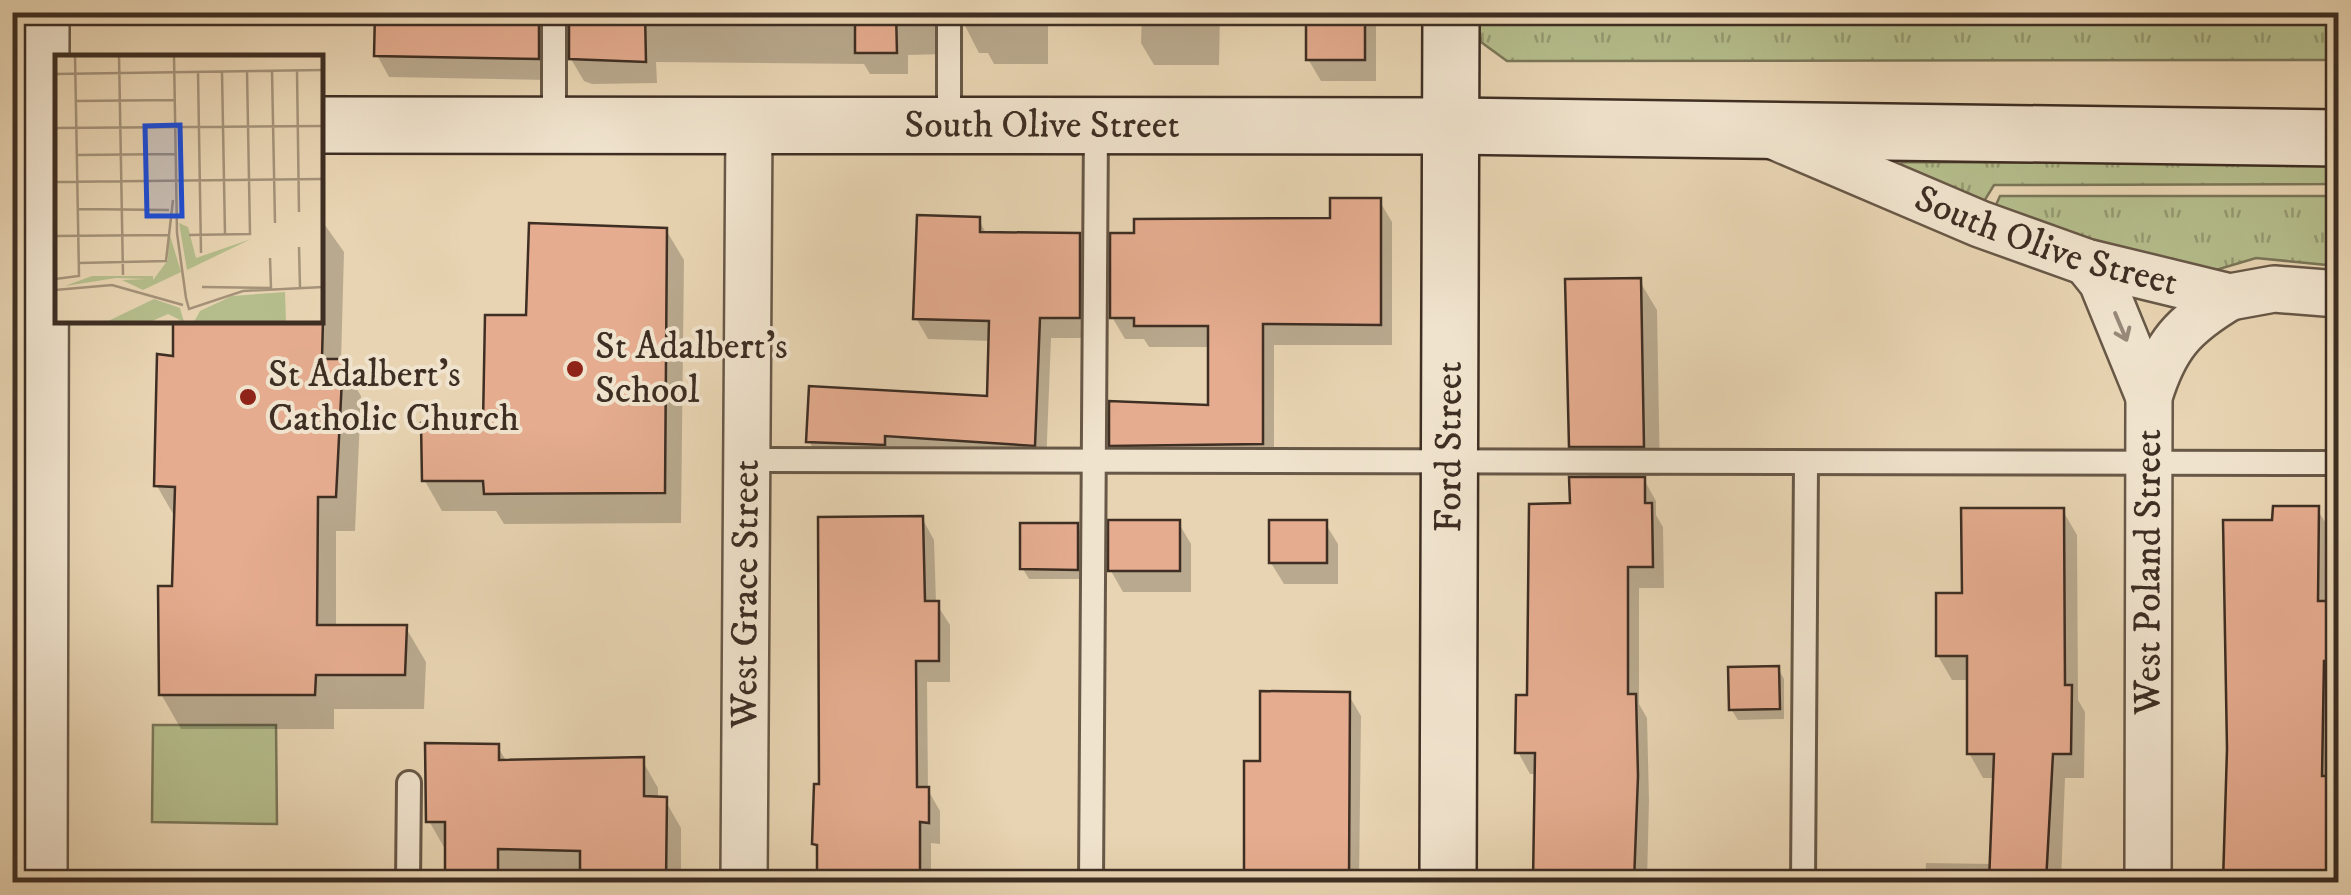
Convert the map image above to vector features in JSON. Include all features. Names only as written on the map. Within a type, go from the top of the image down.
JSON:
[{"type":"street","points":[[44,882],[36,460],[39,127],[46,12]]},
{"type":"street","name":"Ford Street","points":[[1448,882],[1450,12]]},
{"type":"street","name":"South Olive Street","points":[[322,125],[1452,126],[2338,138]]},
{"type":"street","name":"West Grace Street","points":[[744,882],[749,125]]},
{"type":"street","name":"South Olive Street","points":[[1763,132],[1980,224],[2086,262],[2230,297],[2274,289],[2338,294]]},
{"type":"street","points":[[2086,262],[2102,282],[2149,397]]},
{"type":"street","name":"West Poland Street","points":[[2148,882],[2149,397],[2162,354],[2202,314],[2230,297]]},
{"type":"lane","points":[[554,12],[554,123]]},
{"type":"lane","points":[[949,12],[949,124]]},
{"type":"lane","points":[[1091,882],[1096,124]]},
{"type":"lane","points":[[747,460],[2338,463]]},
{"type":"lane","points":[[1803,882],[1806,464]]},
{"type":"lane","points":[[408,882],[409,783]]},
{"type":"green space","points":[[1477,13],[2338,13],[2338,60],[1507,61],[1481,42]]},
{"type":"green space","points":[[2338,163],[2338,184],[1994,185],[1983,203],[1900,165]]},
{"type":"green space","points":[[2000,196],[2338,196],[2338,266],[2256,258],[2216,270],[2104,245],[1995,207]]},
{"type":"green space","points":[[153,725],[276,725],[277,824],[152,822]]},
{"type":"building","points":[[375,12],[539,12],[539,59],[374,56]]},
{"type":"building","points":[[569,12],[645,12],[646,62],[569,59]]},
{"type":"building","points":[[855,12],[896,12],[897,53],[855,53]]},
{"type":"building","points":[[1306,12],[1365,12],[1365,60],[1306,60]]},
{"type":"building","points":[[1330,198],[1381,198],[1381,325],[1263,324],[1263,444],[1109,446],[1109,401],[1208,405],[1208,326],[1134,326],[1134,318],[1110,318],[1110,233],[1134,233],[1134,219],[1330,218]]},
{"type":"building","points":[[917,215],[980,217],[980,232],[1080,233],[1080,318],[1040,318],[1035,446],[885,436],[885,445],[806,442],[809,386],[987,396],[989,321],[913,319]]},
{"type":"building","name":"St Adalbert's School","points":[[529,223],[667,228],[665,493],[484,494],[483,481],[422,481],[421,423],[483,423],[485,315],[526,315]]},
{"type":"building","points":[[1641,278],[1644,447],[1569,447],[1565,279]]},
{"type":"building","name":"St Adalbert's Catholic Church","points":[[323,320],[322,359],[343,359],[336,497],[318,497],[317,625],[407,625],[405,675],[316,675],[315,695],[159,695],[158,586],[172,586],[175,487],[154,486],[157,354],[173,356],[173,322]]},
{"type":"building","points":[[1569,477],[1645,477],[1645,503],[1652,503],[1653,567],[1628,567],[1628,694],[1636,694],[1638,776],[1634,882],[1533,882],[1535,753],[1515,753],[1516,695],[1527,695],[1529,504],[1570,503]]},
{"type":"building","points":[[2273,506],[2319,506],[2318,601],[2331,601],[2331,661],[2324,661],[2322,776],[2335,776],[2330,882],[2223,882],[2227,749],[2223,520],[2272,520]]},
{"type":"building","points":[[1961,508],[2064,508],[2065,685],[2072,685],[2071,754],[2053,754],[2046,882],[1989,882],[1994,754],[1967,754],[1967,656],[1936,656],[1936,593],[1962,593]]},
{"type":"building","points":[[923,516],[925,601],[939,601],[939,661],[916,661],[917,787],[929,787],[929,823],[920,822],[920,882],[817,882],[817,845],[812,844],[814,784],[819,784],[818,517]]},
{"type":"building","points":[[1108,520],[1180,520],[1180,571],[1108,571]]},
{"type":"building","points":[[1269,520],[1327,520],[1327,563],[1269,563]]},
{"type":"building","points":[[1020,523],[1078,523],[1078,570],[1020,569]]},
{"type":"building","points":[[1779,666],[1780,709],[1729,710],[1728,667]]},
{"type":"building","points":[[1260,691],[1350,692],[1349,882],[1244,882],[1244,761],[1260,761]]},
{"type":"building","points":[[425,743],[499,744],[499,760],[644,757],[644,796],[667,797],[666,882],[580,882],[580,851],[498,849],[498,882],[445,881],[445,822],[426,822]]},
{"type":"place","name":"St Adalbert's School","points":[[575,369]]},
{"type":"place","name":"St Adalbert's Catholic Church","points":[[248,397]]}]
